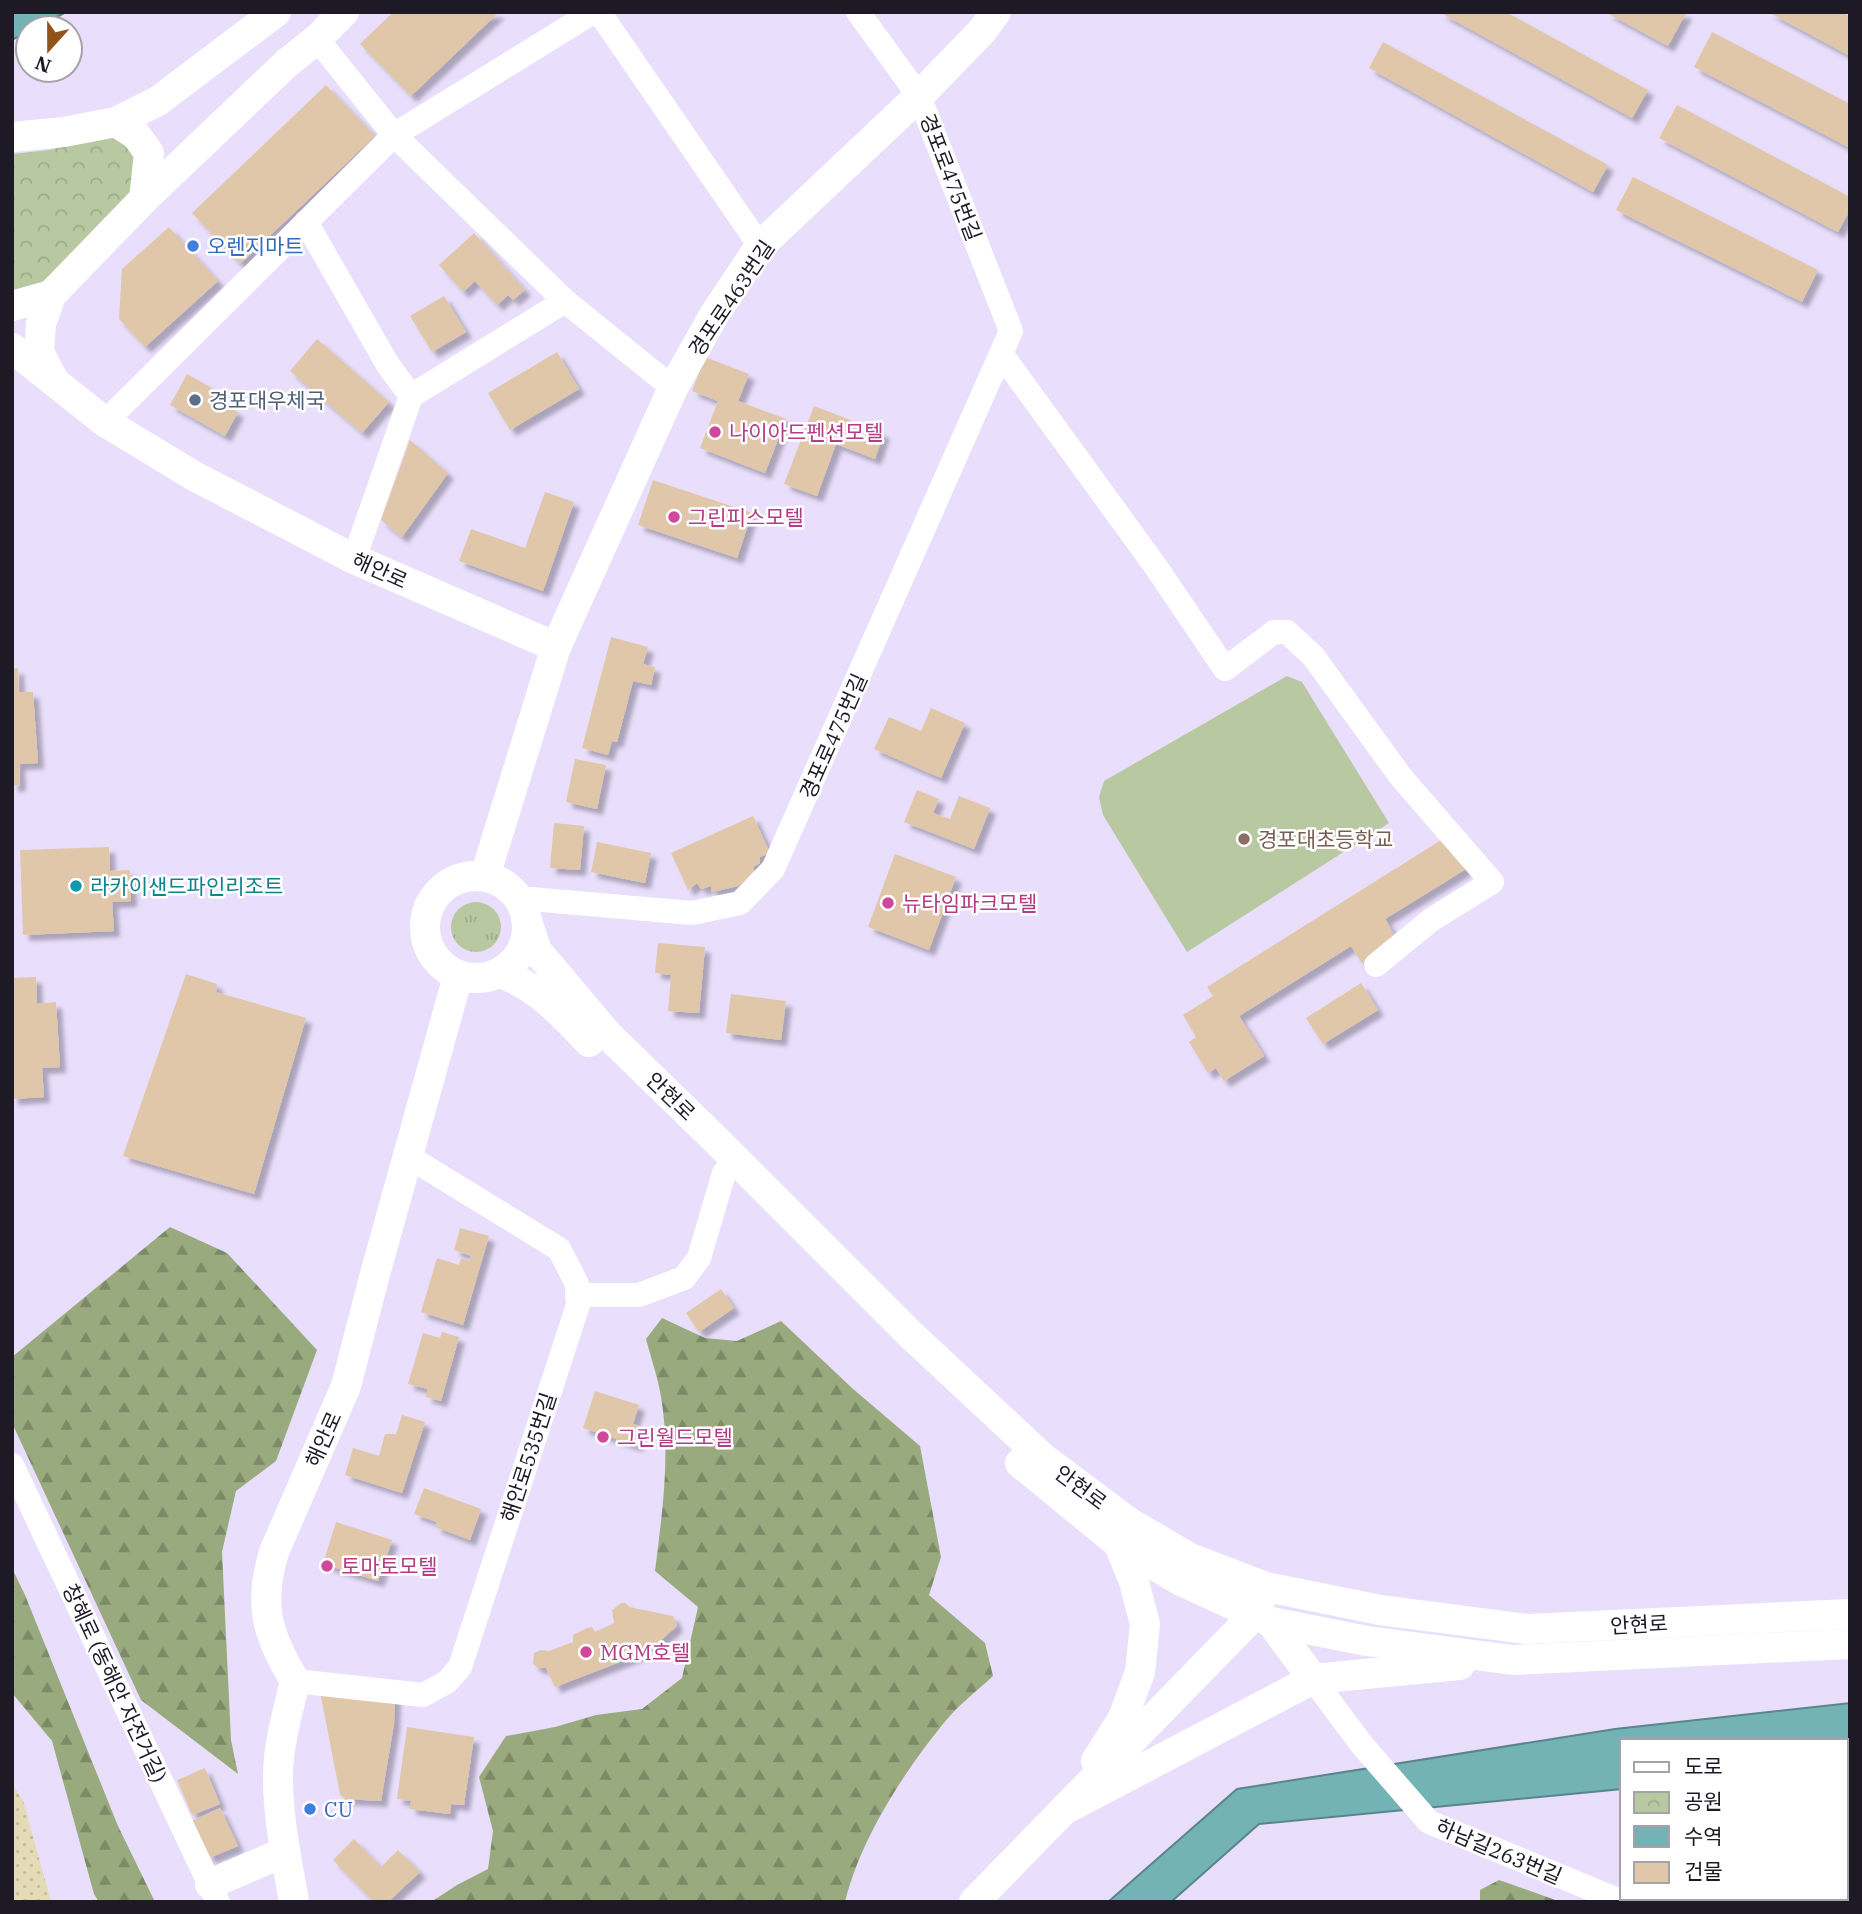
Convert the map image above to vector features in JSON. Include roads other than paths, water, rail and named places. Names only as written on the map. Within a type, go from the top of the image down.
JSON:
[{"type":"street","points":[[12,137],[64,132],[116,121],[158,101],[276,12]]},
{"type":"street","points":[[55,383],[39,352],[41,324],[51,295],[144,199],[344,12]]},
{"type":"street","points":[[105,422],[394,135],[593,12]]},
{"type":"street","points":[[599,12],[760,246]]},
{"type":"street","name":"경포로475번길","points":[[523,908],[692,913],[740,904],[773,869],[1012,331],[919,96],[858,12]]},
{"type":"street","name":"경포로463번길","points":[[555,647],[673,388],[714,315],[760,246],[919,96],[982,31],[996,12]]},
{"type":"street","points":[[317,39],[394,135],[565,301],[673,388]]},
{"type":"street","points":[[116,121],[136,135],[149,153],[144,199]]},
{"type":"street","points":[[306,222],[388,365],[411,396]]},
{"type":"street","points":[[12,306],[51,295]]},
{"type":"street","points":[[354,559],[411,396],[565,301]]},
{"type":"street","name":"해안로","points":[[12,348],[105,422],[194,476],[354,559],[555,647]]},
{"type":"street","points":[[1002,355],[1156,567],[1225,669],[1274,632],[1287,632],[1313,656],[1401,777],[1492,882],[1431,920],[1376,965]]},
{"type":"street","points":[[485,876],[555,647]]},
{"type":"street","points":[[467,876],[485,876],[498,880],[523,908],[527,934],[522,950],[513,963],[500,973],[480,978],[458,976],[432,955],[425,940],[424,923],[428,906],[437,892],[451,881],[467,876]]},
{"type":"street","name":"안현로","points":[[523,908],[537,951],[608,1035],[910,1335],[1043,1458],[1130,1523],[1190,1558],[1266,1587],[1380,1610],[1527,1629],[1850,1614]]},
{"type":"street","name":"안현로","points":[[500,973],[524,981],[555,1007],[870,1320],[1034,1476],[1119,1544],[1179,1580],[1262,1619],[1367,1641],[1521,1660],[1850,1644]]},
{"type":"street","name":"해안로","points":[[295,1681],[281,1657],[272,1633],[265,1595],[266,1578],[274,1552],[346,1386],[458,976]]},
{"type":"street","points":[[409,1157],[559,1250],[577,1284],[578,1295],[639,1295],[684,1278],[699,1258],[724,1173]]},
{"type":"street","name":"해안로535번길","points":[[295,1681],[423,1695],[447,1682],[460,1667],[578,1305],[578,1295]]},
{"type":"street","name":"창혜로 (동해안 자전거길)","points":[[12,1465],[214,1893]]},
{"type":"street","points":[[1066,1809],[1123,1718],[1140,1672],[1145,1624],[1134,1582],[1119,1544]]},
{"type":"street","points":[[974,1902],[1262,1619],[1266,1587]]},
{"type":"street","points":[[1262,1619],[1313,1679]]},
{"type":"street","points":[[1066,1809],[1313,1679],[1521,1660]]},
{"type":"street","name":"하남길263번길","points":[[1313,1679],[1362,1745],[1429,1822],[1623,1902]]},
{"type":"street","points":[[295,1681],[284,1727],[278,1772],[285,1852],[295,1902]]},
{"type":"street","points":[[214,1893],[285,1852]]},
{"type":"water","points":[[12,12],[66,12],[14,14],[12,40]]},
{"type":"water","points":[[1850,1703],[1850,1767],[1848,1739],[1620,1739],[1620,1789],[1259,1824],[1171,1902],[1108,1902],[1237,1789],[1615,1729]]},
{"type":"place","name":"오렌지마트","points":[[193,246]]},
{"type":"place","name":"경포대우체국","points":[[195,400]]},
{"type":"place","name":"나이아드펜션모텔","points":[[715,432]]},
{"type":"place","name":"그린피스모텔","points":[[674,517]]},
{"type":"place","name":"경포대초등학교","points":[[1244,839]]},
{"type":"place","name":"라카이샌드파인리조트","points":[[76,886]]},
{"type":"place","name":"뉴타임파크모텔","points":[[888,903]]},
{"type":"place","name":"그린월드모텔","points":[[603,1437]]},
{"type":"place","name":"토마토모텔","points":[[327,1566]]},
{"type":"place","name":"MGM호텔","points":[[586,1652]]},
{"type":"place","name":"CU","points":[[310,1809]]}]
